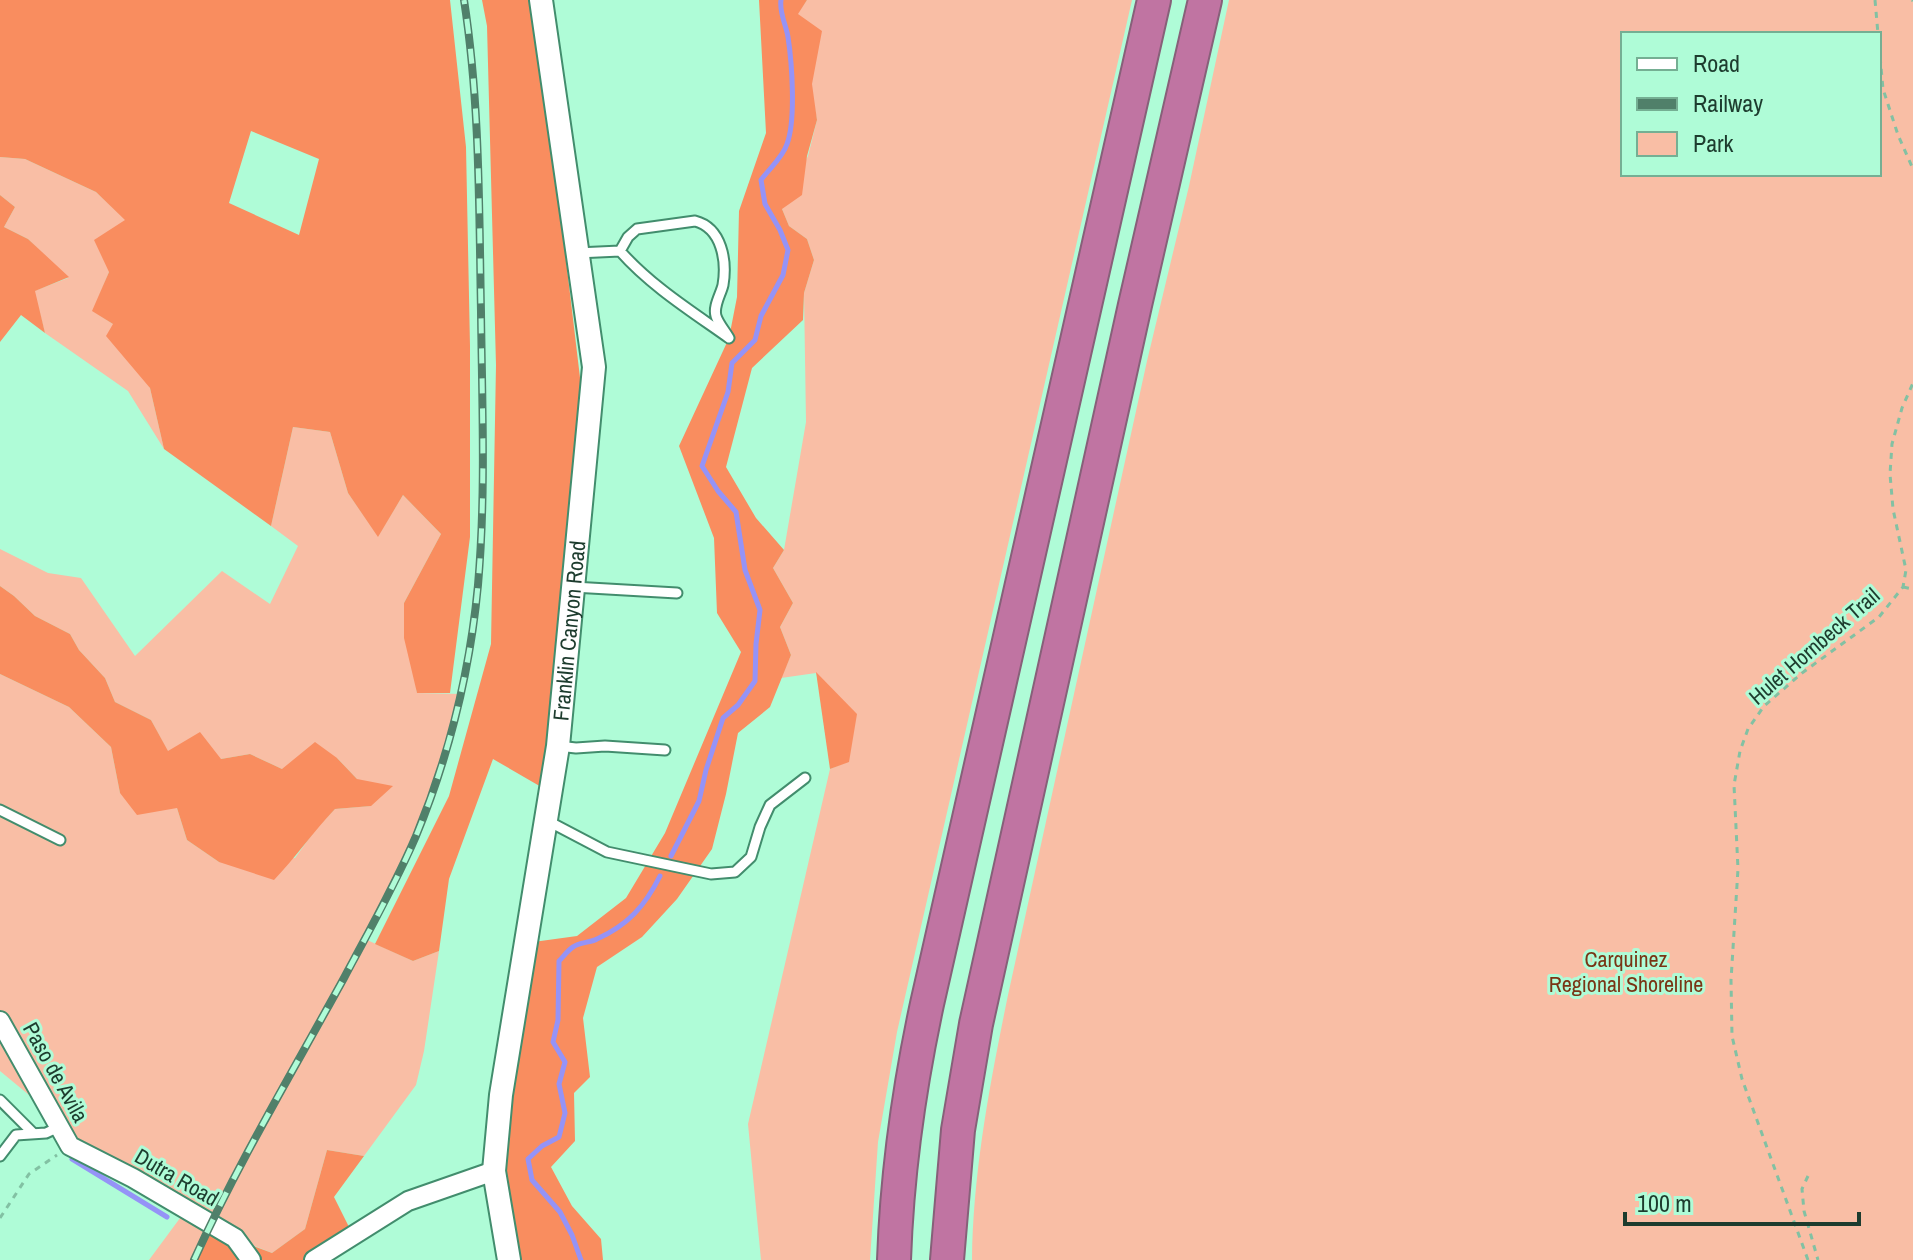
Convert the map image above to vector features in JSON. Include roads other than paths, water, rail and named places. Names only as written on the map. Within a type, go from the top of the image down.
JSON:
[{"type":"highway","points":[[894,1260],[903,1147],[924,1016],[1154,0]]},
{"type":"highway","points":[[947,1260],[958,1130],[984,989],[1205,0]]},
{"type":"street","name":"Franklin Canyon Road","points":[[509,1260],[494,1171],[501,1095],[558,746],[594,367],[541,0]]},
{"type":"street","name":"Paso de Avila","points":[[0,1021],[70,1146]]},
{"type":"street","name":"Dutra Road","points":[[70,1146],[133,1178],[235,1238],[251,1260]]},
{"type":"street","points":[[314,1260],[408,1201],[494,1171]]},
{"type":"lane","points":[[695,221],[703,223],[720,244],[723,257],[724,282],[715,312],[729,338],[654,285],[620,251],[637,229],[695,221]]},
{"type":"lane","points":[[577,253],[620,251]]},
{"type":"lane","points":[[573,587],[677,593]]},
{"type":"lane","points":[[558,746],[665,750]]},
{"type":"lane","points":[[546,820],[607,852],[711,874],[735,872],[751,857],[770,805],[805,778]]},
{"type":"lane","points":[[0,810],[60,840]]},
{"type":"lane","points":[[0,1100],[33,1133]]},
{"type":"lane","points":[[0,1156],[16,1135],[46,1133],[59,1127]]},
{"type":"waterway","points":[[671,856],[699,801],[723,718],[738,705],[755,681],[760,610],[745,570],[736,512],[702,466],[728,392],[732,363],[755,340],[761,316],[783,275],[788,250],[765,204],[761,180],[785,149],[792,121],[791,61],[781,0]]},
{"type":"waterway","points":[[581,1260],[560,1212],[532,1180],[528,1159],[542,1146],[559,1137],[565,1113],[559,1084],[565,1062],[553,1042],[558,1020],[559,961],[575,945],[608,934],[627,921],[648,897],[660,876]]},
{"type":"waterway","points":[[72,1159],[167,1217]]},
{"type":"railway","points":[[194,1260],[247,1153],[382,908],[408,854],[428,806],[464,681],[478,585],[483,448],[478,156],[464,0]]},
{"type":"park label","name":"Carquinez Regional Shoreline","points":[[1626,972]]}]
